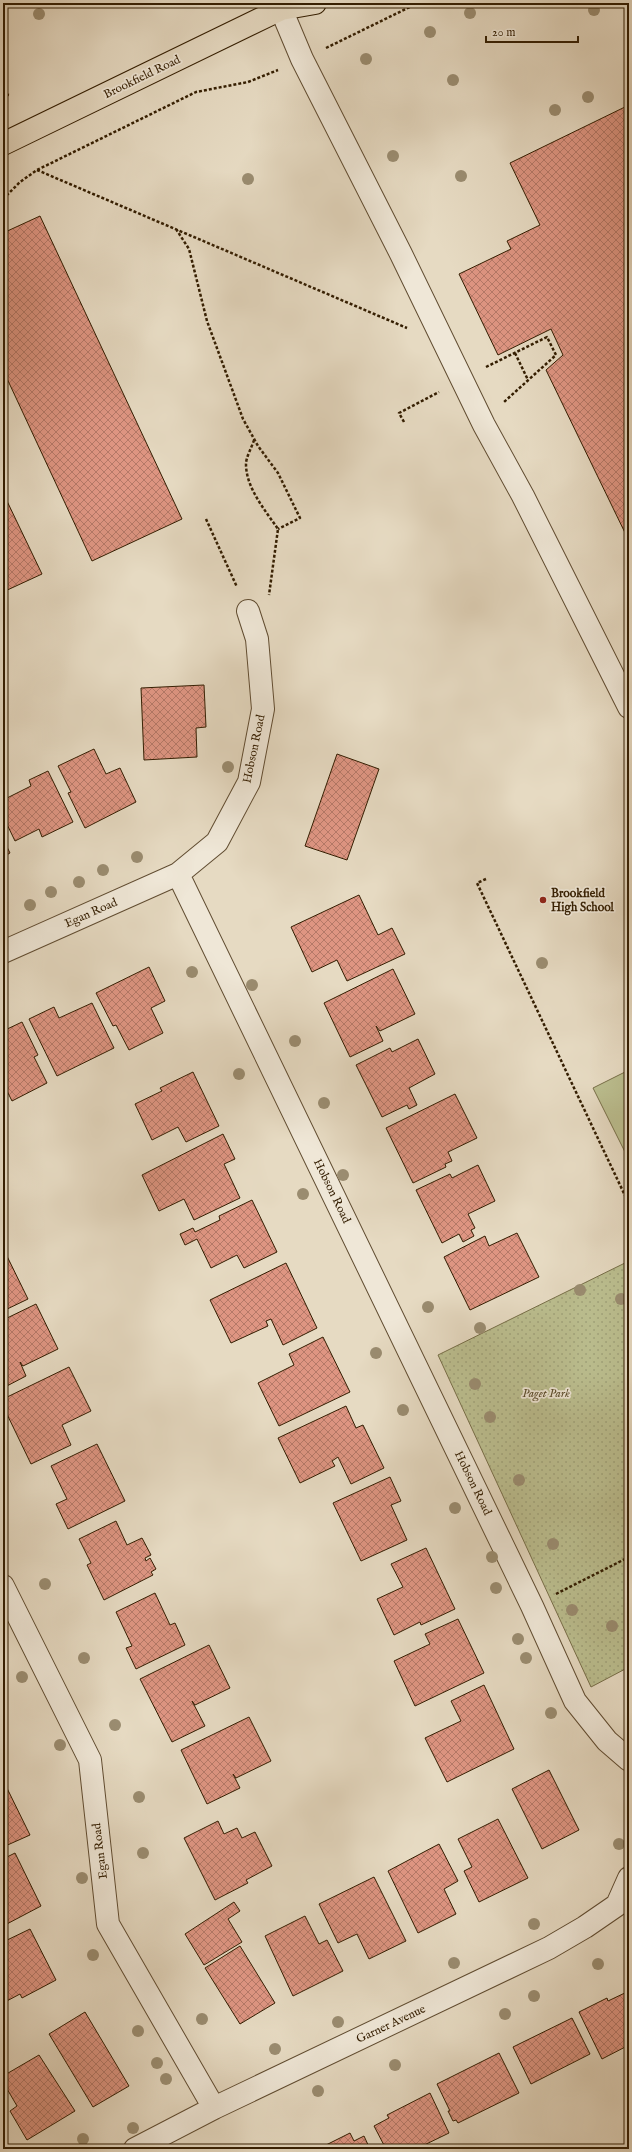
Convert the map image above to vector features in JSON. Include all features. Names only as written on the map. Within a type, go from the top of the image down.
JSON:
[{"type":"main road","name":"Brookfield Road","points":[[3,144],[285,6],[315,3]]},
{"type":"street","points":[[285,6],[302,59],[401,254],[480,417],[523,496],[629,707]]},
{"type":"street","name":"Hobson Road","points":[[248,611],[257,639],[263,709],[249,782],[217,842],[178,874],[532,1606],[576,1701],[607,1741],[629,1760]]},
{"type":"street","name":"Egan Road","points":[[3,952],[178,874]]},
{"type":"street","name":"Egan Road","points":[[3,1586],[90,1760],[108,1924],[214,2108]]},
{"type":"street","name":"Garner Avenue","points":[[135,2149],[214,2108],[549,1948],[585,1927],[617,1905],[629,1878]]},
{"type":"path","points":[[3,199],[20,182],[38,170],[196,92],[248,82],[302,59],[418,3]]},
{"type":"path","points":[[3,94],[10,95]]},
{"type":"path","points":[[38,170],[411,330]]},
{"type":"path","points":[[176,229],[189,249],[207,321],[243,419],[255,440],[278,473],[300,518],[278,529]]},
{"type":"path","points":[[480,417],[497,408],[556,355],[547,337],[485,368]]},
{"type":"path","points":[[515,353],[528,380]]},
{"type":"path","points":[[404,422],[400,413],[440,392],[440,389]]},
{"type":"path","points":[[255,440],[246,463],[251,486],[257,499],[278,529],[267,611],[257,639]]},
{"type":"path","points":[[206,519],[248,611]]},
{"type":"path","points":[[486,879],[477,883],[629,1204]]},
{"type":"path","points":[[532,1606],[629,1556]]},
{"type":"green space","points":[[629,1070],[629,1160],[593,1088]]},
{"type":"green space","name":"Paget Park","points":[[629,1261],[629,1667],[591,1687],[438,1355]]},
{"type":"building","points":[[629,105],[629,541],[546,370],[563,355],[551,329],[498,355],[459,274],[511,249],[507,241],[540,225],[510,163]]},
{"type":"building","points":[[40,216],[182,519],[92,561],[3,370],[3,233]]},
{"type":"building","points":[[6,499],[42,574],[3,592],[3,500]]},
{"type":"building","points":[[204,685],[206,727],[196,728],[197,757],[144,760],[141,688]]},
{"type":"building","points":[[94,749],[106,774],[120,768],[136,802],[85,828],[68,793],[71,792],[58,766]]},
{"type":"building","points":[[337,754],[379,769],[347,860],[305,846]]},
{"type":"building","points":[[48,771],[73,822],[42,837],[39,829],[15,841],[3,816],[3,800],[31,786],[29,780]]},
{"type":"building","points":[[3,839],[10,853],[3,857]]},
{"type":"building","points":[[359,895],[378,935],[392,928],[405,954],[347,981],[337,960],[312,972],[291,927]]},
{"type":"building","points":[[149,967],[165,1001],[151,1008],[163,1033],[129,1050],[116,1025],[113,1026],[96,993]]},
{"type":"building","points":[[393,969],[415,1014],[380,1031],[376,1026],[383,1041],[350,1057],[324,1003]]},
{"type":"building","points":[[92,1003],[114,1048],[57,1076],[29,1019],[54,1007],[59,1018]]},
{"type":"building","points":[[22,1022],[38,1055],[34,1057],[47,1083],[12,1101],[3,1083],[3,1031]]},
{"type":"building","points":[[418,1039],[435,1074],[409,1088],[417,1105],[409,1109],[407,1105],[382,1117],[356,1065],[390,1048],[392,1052]]},
{"type":"building","points":[[193,1072],[219,1126],[186,1142],[178,1127],[152,1140],[135,1104],[162,1091],[160,1088]]},
{"type":"building","points":[[455,1094],[477,1138],[448,1152],[452,1161],[445,1164],[446,1167],[413,1183],[386,1128]]},
{"type":"building","points":[[223,1134],[235,1159],[224,1164],[240,1198],[194,1220],[184,1199],[159,1211],[142,1175]]},
{"type":"building","points":[[478,1165],[495,1201],[468,1214],[475,1228],[471,1230],[474,1236],[463,1242],[459,1234],[442,1243],[416,1190],[450,1174],[452,1178]]},
{"type":"building","points":[[252,1200],[277,1252],[244,1268],[237,1255],[211,1268],[197,1239],[185,1245],[180,1234],[193,1228],[195,1232],[220,1220],[219,1216]]},
{"type":"building","points":[[517,1233],[539,1277],[470,1310],[444,1257],[485,1236],[489,1246]]},
{"type":"building","points":[[3,1248],[28,1299],[3,1311]]},
{"type":"building","points":[[286,1263],[317,1328],[283,1345],[271,1319],[266,1321],[268,1326],[231,1343],[210,1300]]},
{"type":"building","points":[[36,1304],[58,1349],[23,1366],[20,1362],[26,1376],[3,1388],[3,1320]]},
{"type":"building","points":[[323,1337],[350,1392],[279,1426],[258,1383],[294,1365],[289,1354]]},
{"type":"building","points":[[69,1367],[91,1411],[62,1425],[71,1445],[31,1464],[3,1406],[3,1399]]},
{"type":"building","points":[[346,1406],[356,1428],[363,1425],[384,1468],[351,1484],[338,1457],[332,1461],[335,1466],[300,1483],[278,1438]]},
{"type":"building","points":[[97,1444],[125,1501],[68,1529],[56,1504],[67,1499],[51,1466]]},
{"type":"building","points":[[390,1477],[401,1501],[391,1505],[407,1540],[361,1561],[333,1503]]},
{"type":"building","points":[[116,1521],[127,1545],[142,1538],[151,1555],[145,1558],[146,1561],[150,1558],[156,1569],[151,1572],[153,1575],[104,1600],[87,1565],[91,1563],[79,1539]]},
{"type":"building","points":[[426,1548],[455,1609],[421,1625],[420,1622],[394,1635],[377,1599],[403,1587],[391,1564]]},
{"type":"building","points":[[155,1593],[170,1625],[175,1623],[185,1645],[136,1669],[126,1648],[132,1646],[116,1612]]},
{"type":"building","points":[[458,1619],[484,1673],[415,1706],[394,1661],[430,1644],[425,1634]]},
{"type":"building","points":[[209,1645],[230,1688],[195,1705],[192,1701],[205,1726],[172,1742],[140,1679]]},
{"type":"building","points":[[484,1685],[514,1749],[447,1782],[425,1738],[461,1721],[451,1701]]},
{"type":"building","points":[[249,1717],[271,1761],[236,1778],[233,1774],[240,1788],[207,1804],[181,1750]]},
{"type":"building","points":[[549,1770],[579,1830],[542,1849],[512,1789]]},
{"type":"building","points":[[3,1780],[30,1835],[3,1847]]},
{"type":"building","points":[[498,1819],[528,1878],[479,1902],[464,1871],[472,1867],[458,1839]]},
{"type":"building","points":[[218,1821],[224,1834],[237,1828],[242,1838],[255,1832],[272,1866],[246,1880],[248,1883],[215,1900],[184,1838]]},
{"type":"building","points":[[439,1844],[458,1881],[444,1889],[456,1914],[418,1933],[388,1871]]},
{"type":"building","points":[[15,1853],[41,1906],[3,1926],[3,1859]]},
{"type":"building","points":[[374,1877],[406,1941],[369,1959],[357,1934],[338,1943],[319,1904]]},
{"type":"building","points":[[234,1902],[240,1911],[228,1919],[242,1942],[204,1965],[185,1934]]},
{"type":"building","points":[[305,1916],[319,1944],[327,1940],[343,1971],[293,1996],[265,1936]]},
{"type":"building","points":[[30,1929],[56,1980],[22,1998],[20,1994],[3,2003],[3,1942]]},
{"type":"building","points":[[240,1946],[275,2003],[240,2024],[205,1968]]},
{"type":"building","points":[[629,1991],[629,2045],[602,2059],[579,2012],[607,1998],[608,2001]]},
{"type":"building","points":[[85,2012],[129,2086],[93,2107],[49,2034]]},
{"type":"building","points":[[572,2018],[590,2054],[531,2084],[513,2047]]},
{"type":"building","points":[[499,2053],[519,2093],[458,2123],[456,2120],[453,2121],[448,2111],[450,2111],[437,2084]]},
{"type":"building","points":[[39,2055],[75,2111],[27,2140],[10,2111],[17,2106],[3,2082],[3,2076]]},
{"type":"building","points":[[430,2093],[449,2133],[416,2149],[386,2149],[374,2126],[389,2118],[387,2115]]},
{"type":"building","points":[[350,2133],[354,2141],[364,2136],[370,2149],[318,2149]]},
{"type":"place","name":"Brookfield High School","points":[[543,900]]}]
